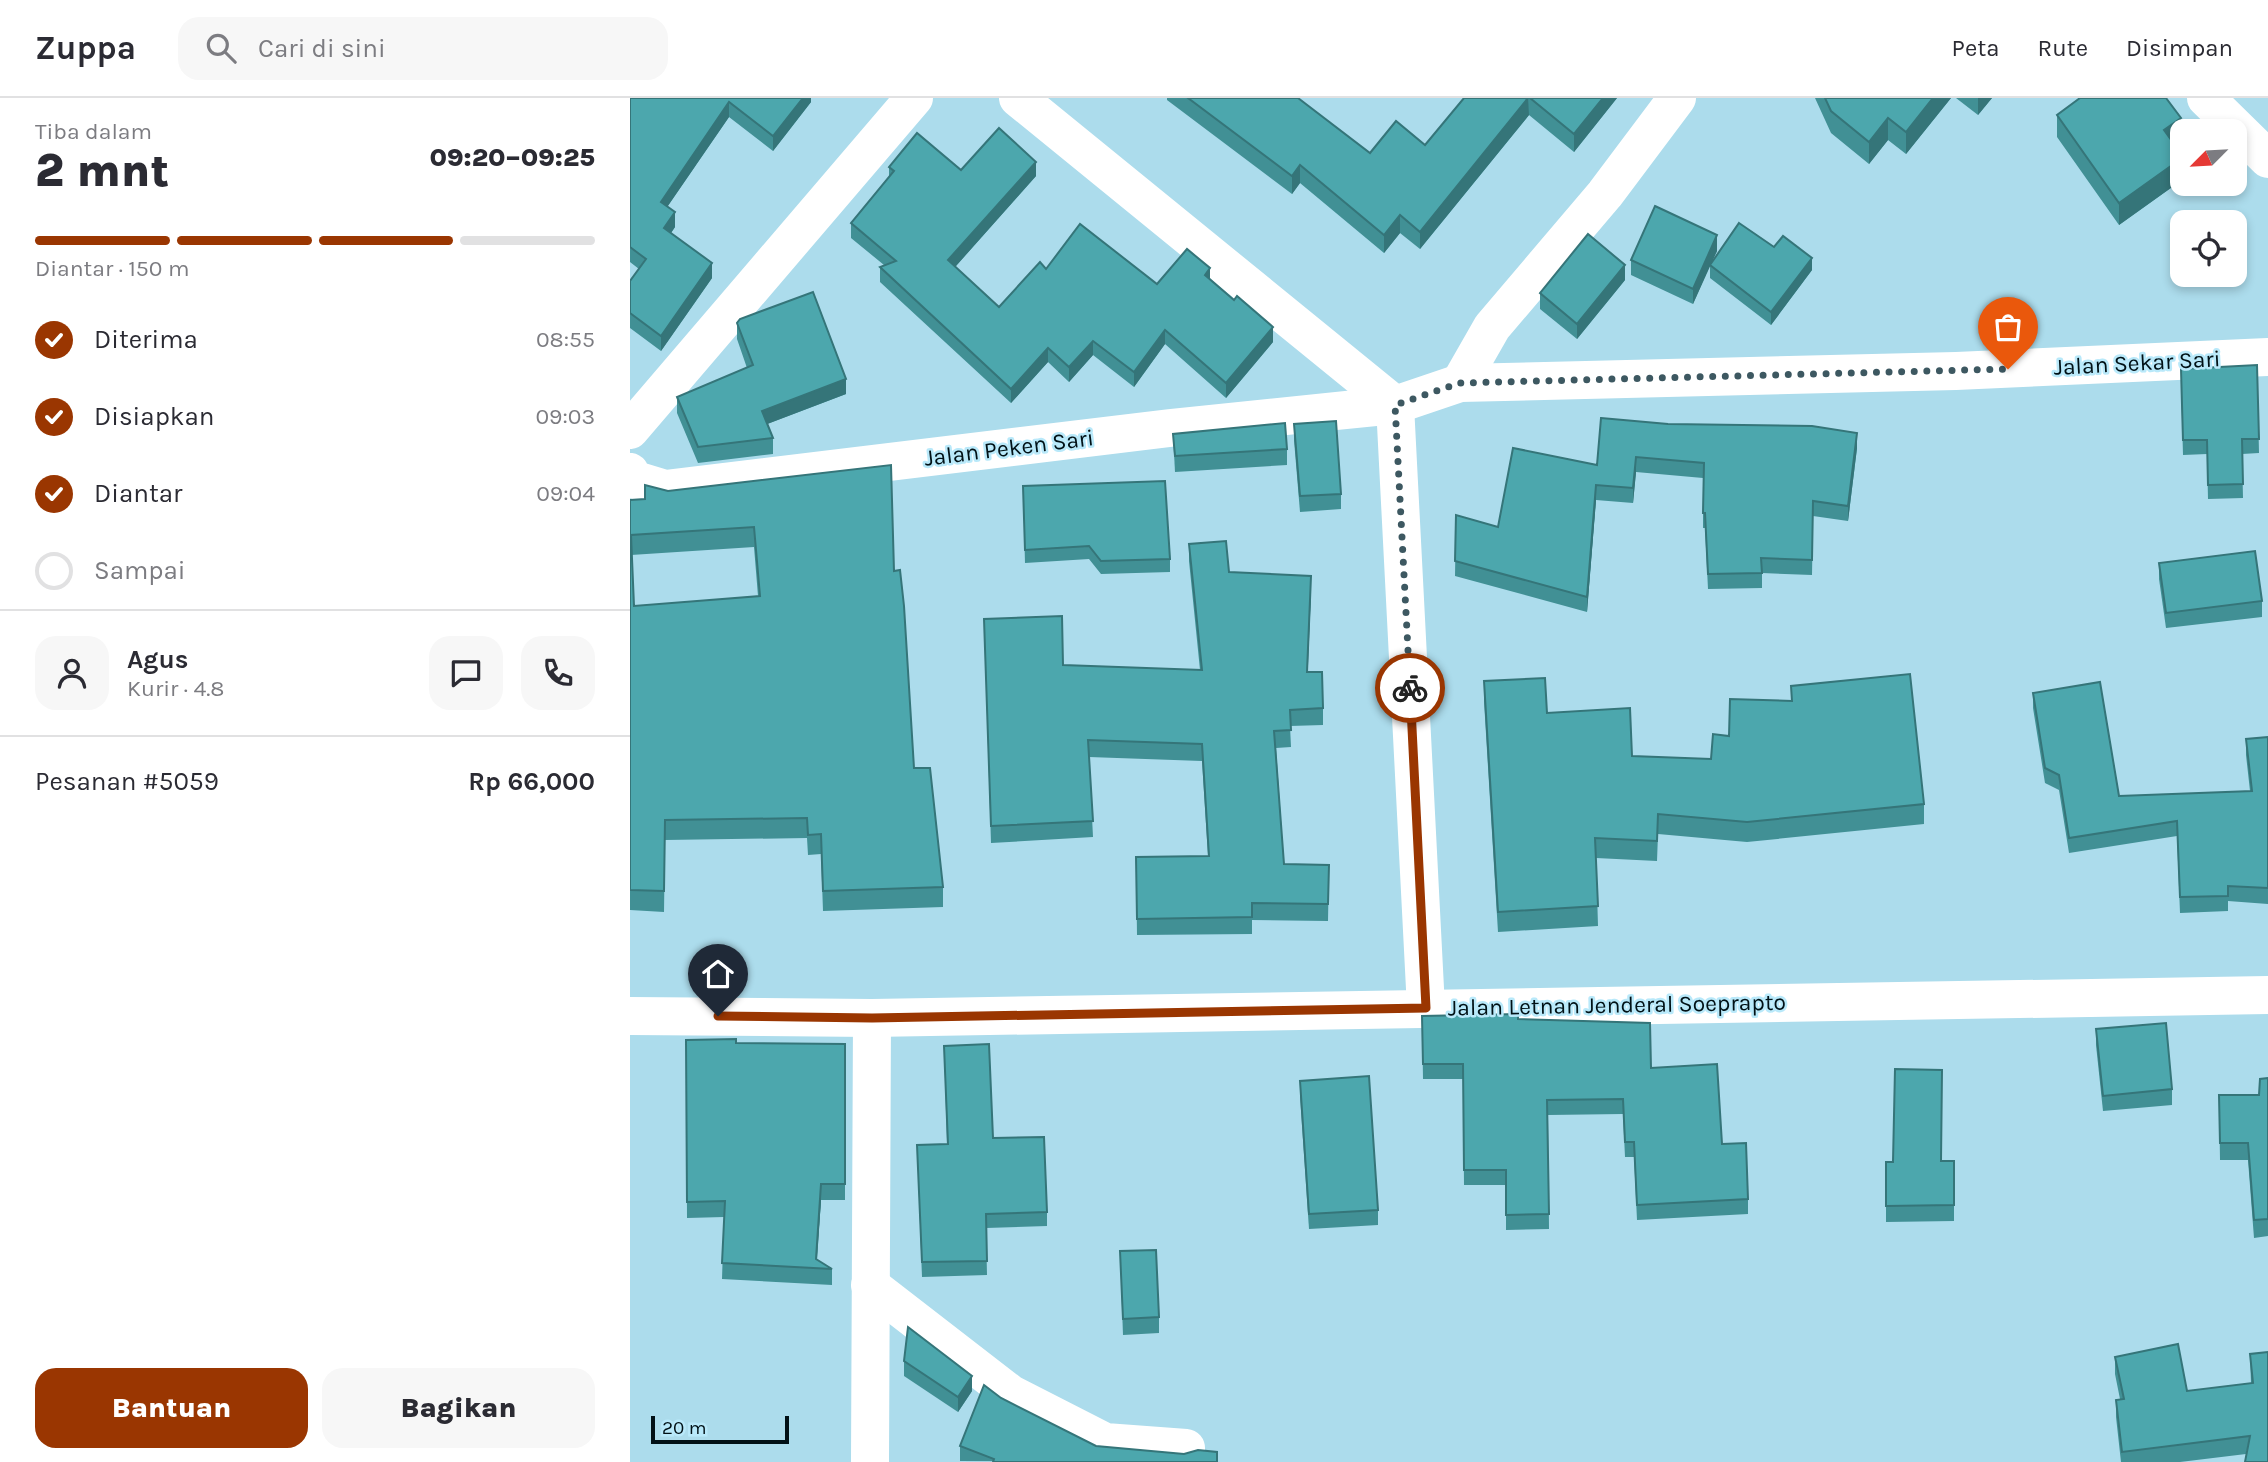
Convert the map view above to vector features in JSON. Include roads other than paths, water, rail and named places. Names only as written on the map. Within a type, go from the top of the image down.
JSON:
[{"type":"street","points":[[630,430],[914,98]]},
{"type":"street","points":[[1018,98],[1395,405],[1426,1008]]},
{"type":"street","points":[[1460,383],[1492,327],[1605,194],[1677,98]]},
{"type":"street","points":[[2206,98],[2268,159]]},
{"type":"street","name":"Jalan Sekar Sari","points":[[1395,405],[1460,383],[1956,371],[2268,356]]},
{"type":"street","name":"Jalan Peken Sari","points":[[630,472],[632,479],[665,489],[1170,428],[1395,405]]},
{"type":"street","name":"Jalan Letnan Jenderal Soeprapto","points":[[634,1009],[872,1018],[2268,995]]},
{"type":"street","points":[[870,1462],[872,1018]]},
{"type":"street","points":[[870,1285],[1011,1394],[1105,1442],[1186,1448]]}]
